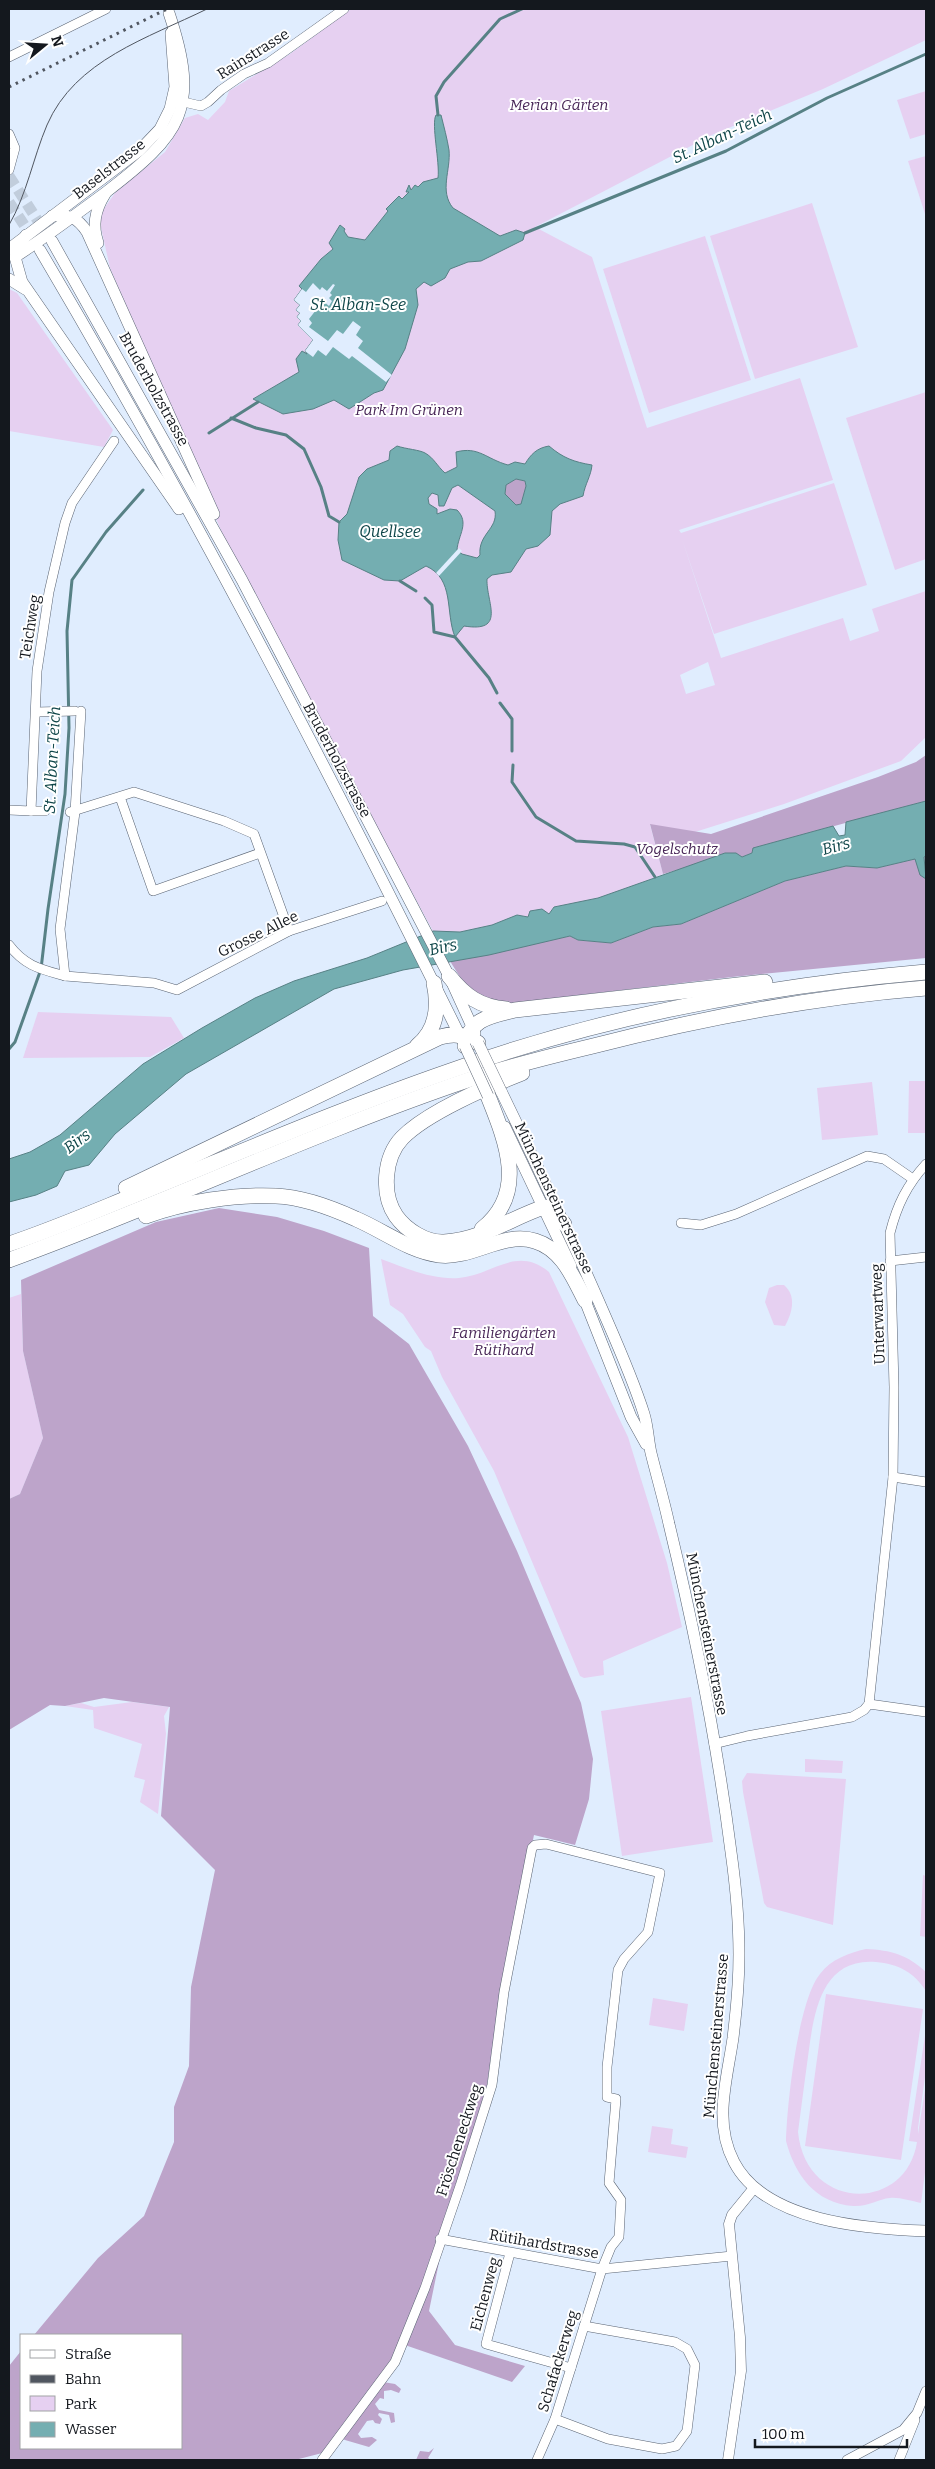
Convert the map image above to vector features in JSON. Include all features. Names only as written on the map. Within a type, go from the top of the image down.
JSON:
[{"type":"highway","points":[[9,1235],[101,1200],[169,1169],[440,1037],[468,1037],[483,1019],[515,1010],[743,984],[926,971]]},
{"type":"highway","points":[[9,1244],[448,1071],[550,1039],[646,1014],[735,996],[828,982],[926,971]]},
{"type":"highway","points":[[449,976],[466,1001],[490,1008],[515,1010]]},
{"type":"highway","points":[[412,1050],[426,1036],[441,1010],[434,983]]},
{"type":"highway","points":[[9,1260],[75,1236],[400,1105],[523,1063],[654,1030],[744,1012],[926,988]]},
{"type":"highway","points":[[549,1207],[483,1234],[443,1242],[420,1236],[398,1219],[391,1208],[386,1178],[393,1151],[400,1139],[410,1131],[460,1101],[504,1080],[589,1047]]},
{"type":"highway","points":[[469,1237],[497,1215],[508,1192],[510,1165],[495,1093]]},
{"type":"highway","points":[[75,1236],[98,1235],[150,1214],[211,1200],[277,1196],[334,1210],[427,1253],[449,1256],[467,1254],[491,1244],[549,1207]]},
{"type":"highway","points":[[549,1207],[564,1224]]},
{"type":"highway","points":[[491,1244],[522,1239],[534,1240],[544,1245],[554,1251],[564,1263],[585,1300]]},
{"type":"main road","name":"Baselstrasse","points":[[11,255],[72,217],[159,148],[169,136],[178,101],[183,59],[169,11]]},
{"type":"main road","name":"Baselstrasse","points":[[11,255],[26,235],[151,140],[178,101]]},
{"type":"main road","name":"Bruderholzstrasse","points":[[106,268],[95,231],[95,217],[101,201],[110,188]]},
{"type":"main road","points":[[52,216],[72,217]]},
{"type":"main road","name":"Bruderholzstrasse","points":[[72,217],[79,221],[87,232],[106,268],[242,580]]},
{"type":"main road","name":"Bruderholzstrasse","points":[[52,241],[242,580],[449,976]]},
{"type":"main road","name":"Bruderholzstrasse","points":[[40,250],[103,356],[224,578],[368,852],[434,983]]},
{"type":"main road","name":"Bruderholzstrasse","points":[[11,255],[26,290],[162,482],[224,578]]},
{"type":"main road","name":"Bruderholzstrasse","points":[[9,279],[26,290]]},
{"type":"main road","name":"Münchensteinerstrasse","points":[[466,1001],[468,1037]]},
{"type":"main road","name":"Münchensteinerstrasse","points":[[441,1010],[468,1037],[549,1207],[632,1417],[651,1454]]},
{"type":"main road","name":"Münchensteinerstrasse","points":[[564,1224],[628,1369],[645,1418],[651,1454],[693,1628],[714,1744],[731,1850],[739,1956],[733,2036],[722,2118],[725,2140],[738,2170],[754,2188],[772,2201],[808,2214],[854,2224],[926,2231]]},
{"type":"street","points":[[9,56],[106,9]]},
{"type":"street","name":"Rainstrasse","points":[[178,101],[201,106],[244,74],[268,63],[344,9]]},
{"type":"street","points":[[9,134],[15,148],[9,170]]},
{"type":"street","name":"Teichweg","points":[[31,811],[39,649],[49,592],[65,523],[72,503],[114,441]]},
{"type":"street","points":[[9,945],[19,957],[32,966],[65,976],[60,930],[73,812],[78,711],[36,712]]},
{"type":"street","points":[[73,812],[134,792],[224,821],[254,834],[289,931]]},
{"type":"street","points":[[120,797],[153,891],[260,853]]},
{"type":"street","points":[[9,810],[45,811]]},
{"type":"street","name":"Grosse Allee","points":[[65,976],[154,983],[177,990],[289,931],[382,901]]},
{"type":"street","points":[[681,1223],[700,1225],[736,1214],[867,1156],[884,1159],[913,1179]]},
{"type":"street","name":"Unterwartweg","points":[[869,1704],[893,1477],[894,1387],[890,1233],[895,1212],[903,1193],[926,1164]]},
{"type":"street","points":[[890,1261],[926,1257]]},
{"type":"street","points":[[893,1477],[926,1482]]},
{"type":"street","points":[[714,1744],[747,1736],[852,1717],[864,1710],[869,1704],[926,1712]]},
{"type":"street","name":"Fröscheneckweg","points":[[322,2460],[394,2362],[425,2288],[440,2239],[460,2186],[492,2086],[504,1992],[532,1848],[535,1845],[546,1844],[660,1873]]},
{"type":"street","name":"Schafackerweg","points":[[537,2460],[555,2420],[602,2269],[611,2247],[619,2237],[621,2200],[609,2183],[616,2099],[607,2097],[607,2074],[618,1970],[624,1959],[648,1932],[660,1873]]},
{"type":"street","points":[[728,2460],[741,2371],[730,2221],[740,2203],[754,2188]]},
{"type":"street","name":"Rütihardstrasse","points":[[440,2239],[602,2269],[732,2256]]},
{"type":"street","name":"Eichenweg","points":[[510,2253],[486,2344],[571,2368]]},
{"type":"street","points":[[555,2420],[608,2439],[662,2449],[676,2446],[687,2431],[695,2365],[687,2349],[675,2342],[584,2326]]},
{"type":"street","points":[[900,2460],[926,2391]]},
{"type":"street","points":[[847,2460],[903,2430],[917,2413]]},
{"type":"green space","name":"Park Im Grünen","points":[[351,9],[926,9],[926,40],[823,89],[714,134],[535,227],[592,257],[647,428],[800,378],[833,480],[679,530],[681,533],[834,483],[867,585],[714,634],[682,539],[721,658],[843,618],[850,641],[879,631],[872,609],[926,591],[926,737],[901,761],[784,804],[695,832],[650,825],[663,874],[623,890],[582,903],[554,907],[549,914],[528,917],[517,915],[492,925],[460,932],[433,931],[242,580],[110,268],[100,223],[103,210],[115,193],[165,152],[185,118],[198,114],[208,120],[225,102],[229,91],[290,54]],"holes":[[[708,662],[715,685],[686,694],[680,675]]]},
{"type":"green space","points":[[926,91],[926,134],[910,139],[897,100]]},
{"type":"green space","points":[[926,156],[926,217],[908,161]]},
{"type":"green space","points":[[812,203],[858,347],[755,379],[710,236]]},
{"type":"green space","points":[[705,236],[751,380],[649,413],[603,269]]},
{"type":"green space","points":[[9,289],[17,293],[113,430],[104,447],[9,431]]},
{"type":"green space","points":[[926,392],[926,559],[895,570],[846,418]]},
{"type":"green space","points":[[516,479],[525,481],[526,486],[522,504],[516,506],[505,494],[506,485]]},
{"type":"green space","name":"Vogelschutz","points":[[926,755],[926,801],[754,848],[752,853],[742,857],[725,853],[709,861],[663,874],[650,824],[711,834],[878,777],[916,762]]},
{"type":"green space","points":[[926,856],[926,958],[732,977],[513,1003],[482,997],[468,987],[450,961],[570,936],[578,940],[611,943],[653,927],[681,924],[785,881],[846,866],[877,868]]},
{"type":"green space","points":[[38,1012],[171,1017],[184,1038],[150,1057],[23,1058]]},
{"type":"green space","points":[[909,1081],[926,1081],[926,1133],[908,1133]]},
{"type":"green space","points":[[872,1082],[878,1135],[822,1140],[817,1088]]},
{"type":"green space","points":[[219,1208],[277,1217],[324,1231],[369,1248],[373,1316],[409,1344],[468,1446],[517,1551],[581,1703],[593,1759],[589,1799],[575,1845],[534,1835],[500,1995],[487,2085],[451,2204],[429,2311],[455,2345],[525,2366],[512,2382],[402,2344],[330,2451],[295,2460],[9,2460],[9,2366],[20,2352],[20,2449],[182,2449],[182,2334],[35,2334],[98,2258],[144,2216],[174,2142],[174,2107],[189,2066],[191,1987],[215,1870],[161,1816],[170,1707],[104,1698],[65,1706],[50,1705],[9,1730],[9,1499],[20,1494],[43,1438],[23,1351],[21,1280],[156,1222]]},
{"type":"green space","name":"Familiengärten Rütihard","points":[[381,1259],[419,1273],[449,1278],[471,1276],[515,1261],[537,1264],[549,1272],[628,1437],[667,1563],[682,1627],[603,1661],[604,1675],[584,1678],[580,1676],[494,1471],[442,1377],[431,1351],[425,1347],[403,1314],[390,1305]]},
{"type":"green space","points":[[784,1285],[791,1294],[792,1299],[790,1316],[785,1326],[774,1325],[765,1302],[769,1288]]},
{"type":"green space","points":[[21,1294],[23,1351],[43,1438],[20,1494],[9,1499],[9,1298]]},
{"type":"green space","points":[[691,1697],[713,1842],[622,1856],[601,1711]]},
{"type":"green space","points":[[132,1702],[169,1707],[164,1716],[166,1734],[158,1814],[140,1802],[145,1780],[134,1777],[142,1744],[94,1728],[93,1710],[65,1706],[81,1703],[94,1707]]},
{"type":"green space","points":[[805,1759],[843,1761],[842,1773],[805,1772]]},
{"type":"green space","points":[[747,1773],[846,1779],[833,1925],[767,1907],[764,1903],[743,1792],[742,1781]]},
{"type":"green space","points":[[923,1875],[926,1876],[926,1937],[920,1936]]},
{"type":"green space","points":[[866,1949],[891,1952],[913,1961],[926,1972],[926,1991],[905,1970],[876,1962],[856,1963],[841,1970],[830,1981],[822,1995],[812,2030],[798,2132],[805,2158],[818,2177],[836,2189],[856,2194],[877,2191],[895,2182],[909,2165],[917,2142],[909,2141],[926,2029],[926,2070],[918,2128],[918,2134],[926,2083],[926,2165],[921,2203],[890,2198],[853,2206],[840,2204],[828,2199],[817,2193],[801,2176],[786,2141],[795,2054],[812,1987],[829,1964],[847,1955]]},
{"type":"green space","points":[[826,1994],[923,2009],[901,2160],[805,2146]]},
{"type":"green space","points":[[653,1998],[688,2004],[684,2031],[649,2025]]},
{"type":"green space","points":[[652,2126],[673,2129],[671,2144],[688,2147],[686,2158],[648,2152]]},
{"type":"green space","points":[[383,2382],[395,2384],[401,2389],[399,2393],[391,2390],[384,2391],[384,2399],[380,2398],[375,2404],[379,2410],[394,2413],[395,2422],[391,2423],[389,2415],[379,2413],[378,2415],[382,2419],[380,2424],[375,2423],[373,2420],[367,2421],[358,2434],[361,2438],[372,2437],[377,2440],[369,2447],[343,2439]]},
{"type":"green space","points":[[434,2448],[428,2458],[431,2460],[416,2460],[420,2451],[429,2452]]},
{"type":"water","name":"St. Alban-See","points":[[436,115],[441,115],[449,150],[446,187],[449,201],[453,208],[500,236],[516,230],[525,233],[523,240],[481,261],[468,262],[450,269],[445,278],[431,286],[424,282],[416,289],[418,305],[405,349],[383,390],[374,393],[349,409],[334,400],[313,409],[283,414],[253,399],[299,372],[296,359],[302,351],[307,354],[305,351],[313,340],[298,325],[301,321],[297,317],[300,313],[296,310],[300,305],[294,300],[302,289],[299,286],[321,259],[333,249],[329,243],[340,225],[345,229],[344,231],[348,237],[365,240],[388,211],[386,209],[399,196],[402,199],[409,192],[406,192],[409,185],[411,190],[415,185],[418,187],[423,182],[438,178],[434,126]]},
{"type":"water","name":"Quellsee","points":[[397,446],[423,452],[431,457],[445,473],[457,467],[456,452],[477,452],[508,465],[515,462],[525,464],[535,452],[549,446],[569,459],[592,465],[583,496],[560,504],[552,511],[550,535],[538,546],[526,549],[511,572],[492,575],[487,579],[491,606],[490,620],[486,625],[477,627],[464,626],[455,637],[448,597],[441,579],[435,572],[426,566],[400,581],[384,580],[342,560],[338,540],[339,522],[347,514],[359,477],[367,469],[389,460],[390,451]],"holes":[[[516,479],[525,481],[526,486],[521,504],[516,505],[505,494],[506,485]],[[458,485],[495,511],[494,523],[482,542],[480,555],[477,558],[462,554],[457,550],[463,524],[461,515],[457,510],[450,509],[437,514],[437,509],[429,504],[428,498],[432,493],[438,495],[439,506],[444,506],[452,488]]]},
{"type":"water","name":"Birs","points":[[926,801],[926,856],[924,857],[926,879],[920,875],[915,859],[877,868],[846,866],[785,881],[681,924],[653,927],[611,943],[578,940],[570,936],[489,955],[403,970],[334,989],[186,1074],[115,1134],[89,1165],[65,1171],[57,1186],[36,1195],[9,1202],[9,1159],[30,1152],[60,1135],[143,1064],[255,998],[294,981],[367,958],[433,931],[460,932],[492,925],[517,915],[528,917],[530,911],[542,909],[549,914],[554,907],[598,898],[725,853],[736,853],[742,857],[752,853],[753,848],[833,826],[839,836],[845,835],[846,822]]},
{"type":"pier","points":[[313,283],[320,290],[322,287],[327,291],[333,284],[335,285],[330,293],[332,295],[329,298],[332,301],[329,306],[323,301],[309,319],[312,323],[309,327],[328,341],[337,330],[343,334],[353,321],[361,327],[356,335],[363,341],[358,348],[392,375],[386,382],[352,356],[349,359],[333,347],[326,356],[318,350],[313,357],[305,351],[313,340],[298,325],[301,321],[297,317],[300,313],[296,310],[300,305],[294,300],[302,289],[306,292]]},
{"type":"pier","points":[[459,548],[462,551],[439,576],[436,573]]},
{"type":"waterway","points":[[438,115],[436,96],[444,82],[500,19],[522,9]]},
{"type":"waterway","name":"St. Alban-Teich","points":[[525,233],[726,151],[827,98],[926,54]]},
{"type":"waterway","points":[[209,433],[258,402]]},
{"type":"waterway","points":[[231,418],[256,428],[286,435],[304,449],[321,487],[329,516],[339,522]]},
{"type":"waterway","name":"St. Alban-Teich","points":[[9,1049],[15,1042],[41,969],[65,794],[69,728],[67,631],[72,580],[106,532],[143,490]]},
{"type":"waterway","points":[[400,581],[416,591]]},
{"type":"waterway","points":[[425,598],[432,605],[434,632],[455,637],[489,678],[497,693]]},
{"type":"waterway","points":[[500,703],[512,719],[512,751]]},
{"type":"waterway","points":[[513,765],[512,782],[536,817],[576,841],[624,844],[635,847],[655,877]]},
{"type":"tunnel","points":[[9,176],[45,232]]},
{"type":"tunnel","points":[[9,202],[34,240]]},
{"type":"tram line","points":[[9,225],[21,201],[47,125],[59,103],[76,84],[94,67],[115,54],[138,41],[207,9]]},
{"type":"railway","points":[[9,87],[167,9]]},
{"type":"park label","name":"Merian Gärten","points":[[559,105]]}]
